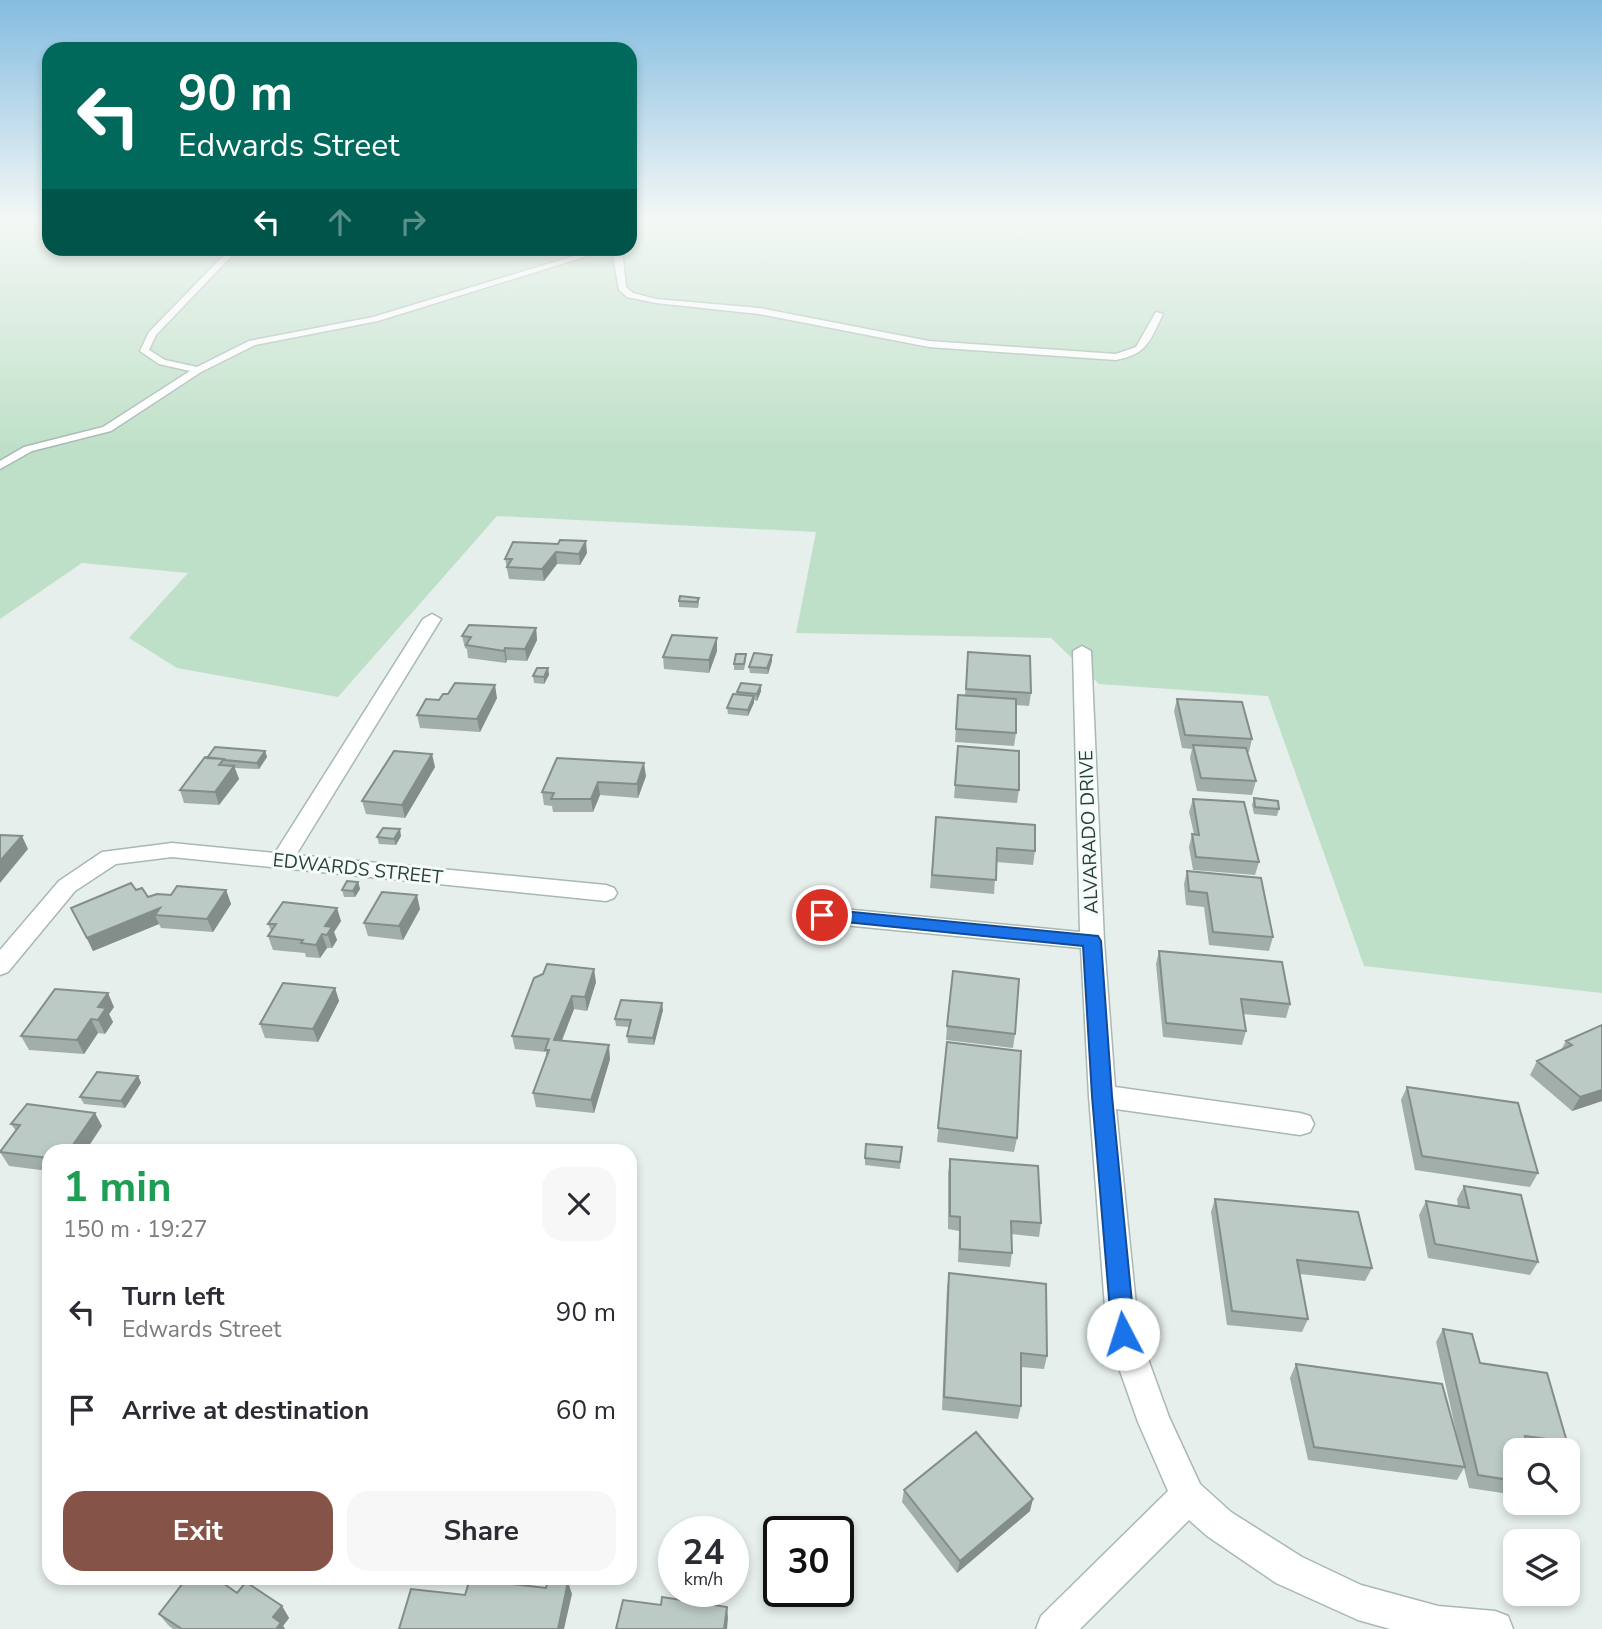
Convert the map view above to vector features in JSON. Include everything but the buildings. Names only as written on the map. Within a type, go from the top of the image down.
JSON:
[{"type":"street","points":[[281,860],[432,619]]},
{"type":"street","name":"ALVARADO DRIVE","points":[[1082,651],[1092,941],[1102,1096],[1123,1334],[1154,1422],[1188,1496],[1219,1524],[1289,1570],[1358,1602],[1438,1624],[1493,1629]]},
{"type":"street","name":"EDWARDS STREET","points":[[0,966],[67,886],[110,857],[172,850],[606,893]]},
{"type":"street","points":[[822,915],[1092,941]]},
{"type":"street","points":[[1102,1096],[1300,1124]]},
{"type":"street","points":[[1054,1629],[1188,1496]]},
{"type":"lane","points":[[189,296],[152,334],[144,351],[162,362],[198,370]]},
{"type":"lane","points":[[0,466],[28,449],[107,429],[198,370],[252,342],[375,318],[448,296]]},
{"type":"lane","points":[[634,296],[656,301],[773,314],[929,344],[1103,356],[1131,356],[1140,351],[1159,314]]},
{"type":"green space","points":[[0,296],[1602,296],[1602,993],[1364,966],[1268,696],[1099,684],[1051,638],[796,633],[816,532],[497,516],[338,697],[177,668],[129,638],[188,573],[82,563],[0,619]]},
{"type":"route","points":[[822,915],[1092,941],[1102,1096],[1123,1334]]}]
